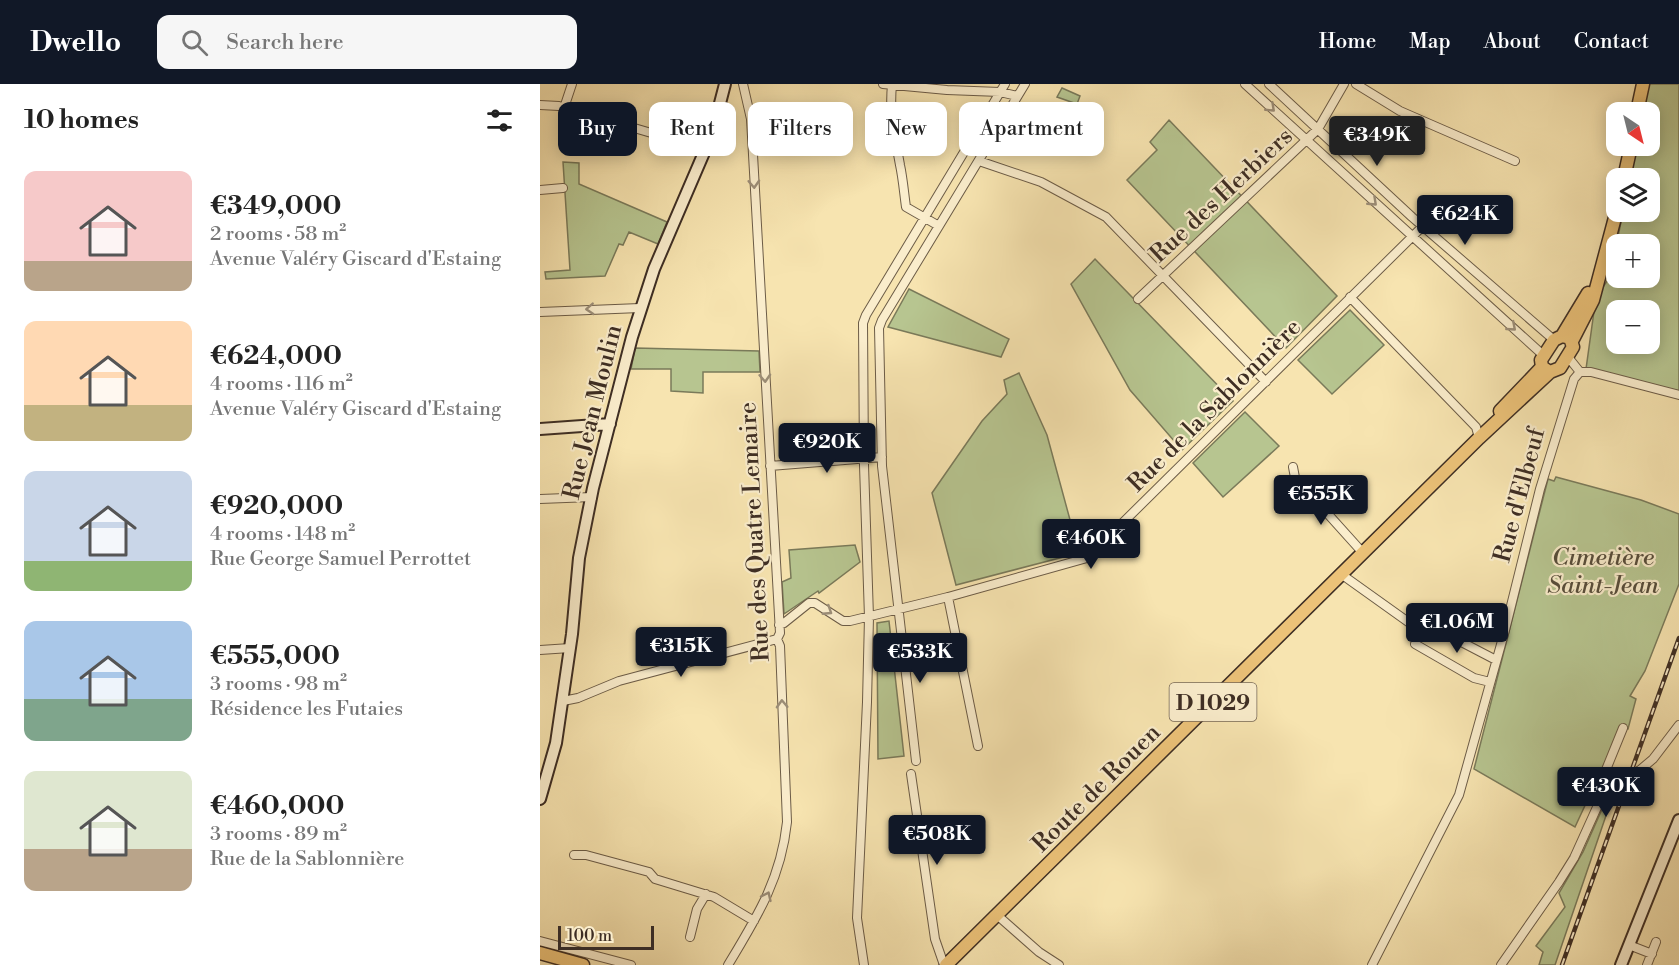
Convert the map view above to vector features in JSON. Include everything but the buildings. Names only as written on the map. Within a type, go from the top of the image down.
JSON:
[{"type":"main road","name":"Rue Jean Moulin","points":[[720,102],[725,84]]},
{"type":"main road","points":[[1639,102],[1643,84]]},
{"type":"main road","name":"Rue Jean Moulin","points":[[540,799],[556,743],[563,701],[579,558],[610,424],[640,308],[654,269],[702,156]]},
{"type":"main road","points":[[1562,339],[1573,347],[1568,357],[1560,368],[1545,364],[1562,339],[1593,300],[1614,222]]},
{"type":"main road","name":"Route de Rouen","points":[[945,965],[1479,438],[1512,397],[1545,364]]},
{"type":"main road","points":[[540,429],[610,424]]},
{"type":"main road","points":[[1621,965],[1679,820]]},
{"type":"main road","points":[[540,953],[583,965]]},
{"type":"main road","points":[[540,962],[552,965]]},
{"type":"street","points":[[566,102],[572,84]]},
{"type":"street","name":"Rue des Quatre Lemaire","points":[[728,965],[768,896],[778,870],[787,822],[780,646],[777,639],[780,633],[751,119],[743,84]]},
{"type":"street","points":[[883,84],[1000,92],[1017,96]]},
{"type":"street","points":[[864,965],[857,918],[867,702],[868,617],[863,323],[1005,84]]},
{"type":"street","points":[[916,761],[882,457],[879,328],[1025,84]]},
{"type":"street","points":[[1245,84],[1478,297],[1545,364]]},
{"type":"street","points":[[1269,84],[1488,283],[1562,339]]},
{"type":"street","name":"Rue des Herbiers","points":[[1138,299],[1318,129],[1344,84]]},
{"type":"street","points":[[1356,84],[1400,111],[1515,161]]},
{"type":"street","points":[[892,85],[890,106],[892,126],[901,166],[906,207],[939,226]]},
{"type":"street","points":[[540,105],[558,107]]},
{"type":"street","points":[[979,161],[1041,182],[1106,217],[1266,382]]},
{"type":"street","points":[[540,190],[563,188]]},
{"type":"street","name":"Rue de la Sablonnière","points":[[779,625],[809,603],[815,603],[843,621],[850,621],[948,597],[1087,558],[1423,226]]},
{"type":"street","points":[[1478,297],[1488,283]]},
{"type":"street","points":[[1350,297],[1476,427],[1479,438]]},
{"type":"street","points":[[540,312],[640,308]]},
{"type":"street","points":[[1568,357],[1580,372],[1590,372],[1679,395]]},
{"type":"street","name":"Rue d'Elbeuf","points":[[1372,965],[1459,795],[1553,442],[1574,379],[1580,372]]},
{"type":"street","points":[[770,466],[882,457]]},
{"type":"street","points":[[1293,467],[1296,483]]},
{"type":"street","points":[[1296,483],[1300,483],[1363,553]]},
{"type":"street","points":[[1279,498],[1296,483]]},
{"type":"street","points":[[540,499],[592,497]]},
{"type":"street","points":[[1341,574],[1411,624],[1423,622],[1496,660]]},
{"type":"street","points":[[948,597],[978,746]]},
{"type":"street","points":[[563,701],[578,698],[619,681],[777,639]]},
{"type":"street","points":[[1415,644],[1474,678],[1490,682]]},
{"type":"street","points":[[540,650],[570,648]]},
{"type":"street","points":[[1501,965],[1569,867],[1601,800],[1614,784],[1640,770],[1653,759],[1679,725]]},
{"type":"street","points":[[1601,800],[1599,787],[1623,728]]},
{"type":"street","points":[[911,774],[935,939],[945,965]]},
{"type":"street","points":[[574,855],[586,855],[649,872],[655,879],[714,897],[754,921]]},
{"type":"street","points":[[690,937],[697,909],[706,894]]},
{"type":"street","points":[[997,915],[1039,952],[1059,965]]},
{"type":"street","points":[[540,941],[631,965]]},
{"type":"street","points":[[1647,965],[1656,942]]},
{"type":"street","points":[[1629,945],[1652,954]]},
{"type":"green space","points":[[1649,84],[1679,84],[1679,391],[1586,369],[1596,297],[1606,283],[1606,288],[1660,288],[1660,234],[1619,234],[1621,222],[1660,222],[1660,168],[1631,168],[1633,156],[1660,156],[1660,102],[1644,102]]},
{"type":"green space","points":[[1062,88],[1080,96],[1078,102],[1057,97]]},
{"type":"green space","points":[[1169,120],[1337,296],[1286,348],[1127,180],[1157,150],[1150,142]]},
{"type":"green space","points":[[563,162],[579,163],[579,184],[667,222],[658,244],[629,232],[623,245],[619,244],[605,276],[546,279],[545,272],[570,270]]},
{"type":"green space","points":[[1095,259],[1233,401],[1182,450],[1130,390],[1071,284]]},
{"type":"green space","points":[[909,289],[1009,339],[1001,357],[888,327]]},
{"type":"green space","points":[[1350,310],[1384,345],[1332,394],[1298,360]]},
{"type":"green space","points":[[635,348],[759,351],[760,372],[703,372],[703,393],[671,391],[671,369],[631,369]]},
{"type":"green space","points":[[1019,373],[1047,435],[1079,553],[956,585],[932,493],[982,421],[1007,394],[1004,380]]},
{"type":"green space","points":[[1245,412],[1279,446],[1223,497],[1193,463]]},
{"type":"green space","name":"Cimetière Saint-Jean","points":[[1556,477],[1641,500],[1679,514],[1679,584],[1645,671],[1630,696],[1636,699],[1628,729],[1621,728],[1575,827],[1474,769],[1548,479],[1554,481]]},
{"type":"green space","points":[[855,545],[860,562],[819,593],[818,591],[784,614],[782,582],[791,578],[789,550]]},
{"type":"green space","points":[[889,621],[904,756],[878,759],[877,623]]},
{"type":"green space","points":[[1612,798],[1555,965],[1539,965],[1543,952],[1536,946],[1565,907],[1559,893],[1583,852],[1603,807]]},
{"type":"railway","points":[[1562,965],[1679,638]]}]
